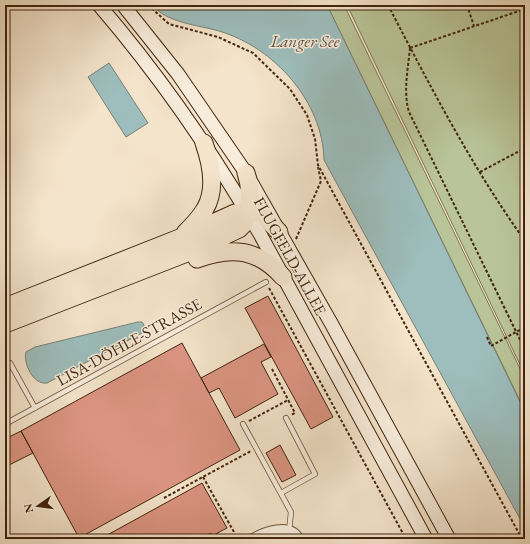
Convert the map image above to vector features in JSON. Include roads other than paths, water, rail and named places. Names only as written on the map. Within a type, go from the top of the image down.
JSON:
[{"type":"highway","points":[[182,237],[205,209],[209,198],[212,177],[211,162],[204,143]]},
{"type":"highway","points":[[5,324],[192,251],[227,235],[244,224],[250,190],[246,173]]},
{"type":"highway","points":[[5,307],[182,237],[229,215],[247,211],[254,212],[262,215],[279,232]]},
{"type":"highway","points":[[49,308],[139,280],[213,253],[227,250],[246,252],[255,255],[274,267],[283,277]]},
{"type":"main road","name":"FLUGFELD-ALLEE","points":[[99,5],[150,68],[204,143],[247,211],[426,539]]},
{"type":"main road","name":"FLUGFELD-ALLEE","points":[[123,5],[178,74],[246,173],[288,250],[331,323],[449,539]]},
{"type":"street","points":[[252,539],[264,533],[276,530],[295,536]]},
{"type":"lane","name":"LISA-DÖHLE-STRASSE","points":[[5,424],[266,282]]},
{"type":"lane","points":[[10,363],[35,408]]},
{"type":"lane","points":[[281,493],[315,474],[286,418]]},
{"type":"lane","points":[[243,424],[291,512],[295,536]]},
{"type":"water","name":"Langer See","points":[[152,5],[327,5],[525,412],[525,528],[324,160],[321,138],[315,118],[305,98],[292,80],[276,64],[258,50],[239,39],[219,31],[174,20],[158,11]]},
{"type":"water","points":[[109,63],[148,123],[126,137],[88,77]]},
{"type":"water","points":[[142,322],[144,325],[142,333],[47,383],[37,381],[30,372],[25,357],[26,352],[35,347]]}]
